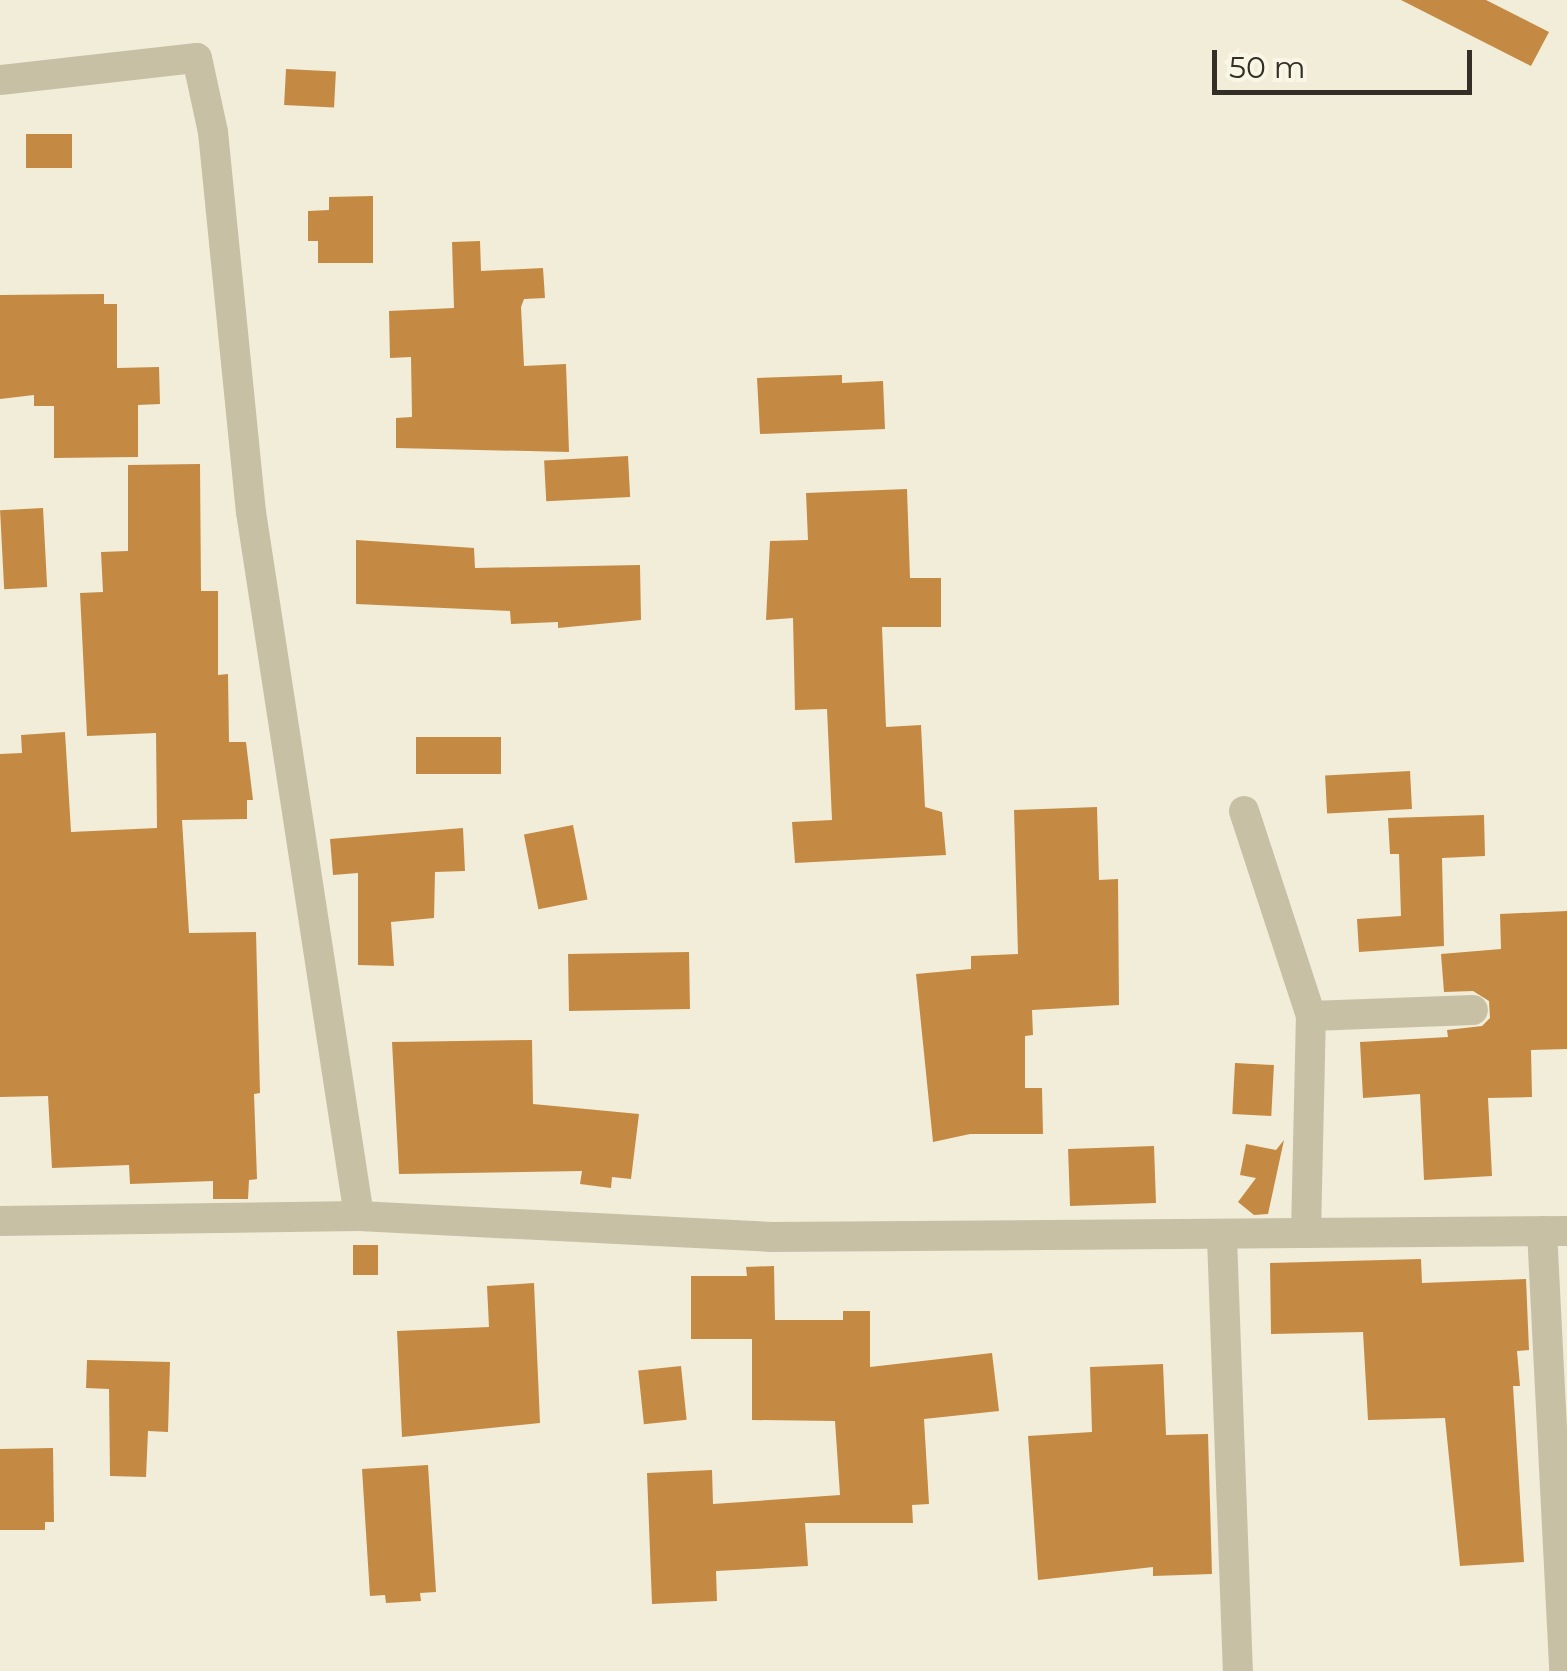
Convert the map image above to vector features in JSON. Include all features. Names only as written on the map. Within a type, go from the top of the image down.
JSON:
[{"type":"street","points":[[0,80],[197,58],[213,132],[251,512],[359,1216]]},
{"type":"street","points":[[1244,811],[1310,1016],[1306,1233]]},
{"type":"street","points":[[1310,1016],[1473,1010]]},
{"type":"street","points":[[0,1221],[359,1216],[771,1238],[1222,1238],[1306,1233],[1554,1231],[1564,1671]]},
{"type":"street","points":[[1222,1238],[1238,1671]]},
{"type":"building","points":[[1401,0],[1486,0],[1549,32],[1531,66]]},
{"type":"building","points":[[286,69],[336,72],[334,108],[284,105]]},
{"type":"building","points":[[26,134],[72,134],[72,168],[26,168]]},
{"type":"building","points":[[373,196],[373,263],[318,263],[318,241],[308,241],[308,211],[329,210],[329,197]]},
{"type":"building","points":[[480,241],[481,271],[543,268],[545,298],[524,299],[521,307],[524,366],[566,364],[569,452],[396,448],[396,418],[412,417],[411,357],[390,358],[389,311],[454,308],[452,242]]},
{"type":"building","points":[[104,294],[104,304],[117,304],[117,368],[159,367],[160,404],[138,405],[138,457],[54,458],[54,406],[34,406],[34,395],[0,399],[0,295]]},
{"type":"building","points":[[842,375],[842,383],[883,381],[885,429],[760,434],[757,378]]},
{"type":"building","points":[[628,456],[630,497],[546,501],[544,460]]},
{"type":"building","points":[[200,464],[201,591],[218,591],[218,675],[228,674],[229,742],[246,742],[253,800],[247,800],[247,819],[182,820],[189,933],[256,932],[260,1093],[254,1094],[257,1179],[249,1180],[248,1199],[213,1199],[213,1181],[130,1184],[129,1165],[52,1168],[48,1096],[0,1097],[0,754],[22,753],[21,735],[65,732],[71,832],[157,828],[156,733],[87,736],[80,593],[103,592],[101,552],[128,551],[128,465]]},
{"type":"building","points":[[907,489],[910,578],[941,578],[941,627],[882,627],[886,727],[921,725],[925,807],[942,812],[946,855],[795,863],[792,822],[832,820],[827,709],[795,710],[793,618],[766,620],[770,541],[808,540],[806,493]]},
{"type":"building","points":[[43,508],[47,587],[4,589],[0,510]]},
{"type":"building","points":[[356,540],[474,548],[475,568],[640,565],[641,620],[558,628],[558,622],[511,624],[510,611],[356,604]]},
{"type":"building","points":[[416,737],[501,737],[501,774],[416,774]]},
{"type":"building","points":[[1410,771],[1412,809],[1327,813],[1325,775]]},
{"type":"building","points":[[1097,807],[1099,880],[1118,879],[1119,1005],[1032,1010],[1033,1035],[1025,1036],[1025,1088],[1042,1088],[1043,1134],[970,1134],[933,1142],[916,974],[971,969],[971,956],[1018,954],[1014,810]]},
{"type":"building","points":[[1484,815],[1485,856],[1442,858],[1444,946],[1359,952],[1357,919],[1401,916],[1399,854],[1390,854],[1388,818]]},
{"type":"building","points":[[573,825],[588,900],[538,909],[524,835]]},
{"type":"building","points":[[463,828],[465,871],[435,872],[434,918],[391,922],[394,966],[358,965],[358,873],[333,875],[330,839]]},
{"type":"building","points":[[1567,911],[1567,1049],[1531,1050],[1532,1097],[1488,1098],[1492,1176],[1424,1180],[1420,1094],[1363,1098],[1360,1042],[1448,1037],[1447,1030],[1482,1026],[1490,1018],[1489,1001],[1473,991],[1444,992],[1441,954],[1501,949],[1500,914]]},
{"type":"building","points":[[689,952],[690,1009],[569,1011],[568,954]]},
{"type":"building","points":[[532,1040],[533,1104],[639,1114],[631,1179],[612,1177],[611,1188],[580,1184],[582,1171],[399,1174],[392,1042]]},
{"type":"building","points":[[1235,1063],[1274,1065],[1271,1116],[1232,1114]]},
{"type":"building","points":[[1284,1140],[1268,1214],[1254,1215],[1238,1202],[1256,1178],[1240,1175],[1246,1144],[1276,1150]]},
{"type":"building","points":[[1154,1146],[1156,1203],[1070,1206],[1068,1149]]},
{"type":"building","points":[[353,1245],[378,1245],[378,1275],[353,1275]]},
{"type":"building","points":[[1421,1259],[1422,1283],[1526,1279],[1529,1350],[1517,1351],[1520,1386],[1513,1386],[1524,1562],[1460,1566],[1445,1418],[1368,1420],[1363,1332],[1271,1334],[1270,1263]]},
{"type":"building","points":[[774,1266],[775,1320],[843,1320],[843,1311],[870,1311],[870,1367],[992,1353],[999,1411],[924,1419],[929,1504],[912,1505],[913,1523],[805,1523],[808,1566],[716,1571],[717,1601],[652,1604],[647,1473],[712,1470],[713,1504],[840,1495],[835,1421],[752,1420],[752,1339],[691,1339],[691,1276],[747,1276],[746,1267]]},
{"type":"building","points":[[534,1283],[540,1423],[402,1437],[397,1331],[489,1327],[487,1286]]},
{"type":"building","points":[[87,1360],[170,1362],[168,1432],[148,1431],[146,1477],[110,1476],[109,1389],[86,1388]]},
{"type":"building","points":[[1163,1364],[1166,1435],[1208,1434],[1212,1574],[1153,1576],[1153,1567],[1038,1580],[1028,1436],[1092,1432],[1090,1367]]},
{"type":"building","points":[[681,1366],[687,1420],[644,1424],[638,1370]]},
{"type":"building","points":[[53,1448],[54,1522],[45,1522],[45,1530],[0,1530],[0,1449]]},
{"type":"building","points":[[428,1465],[436,1592],[420,1593],[421,1601],[386,1603],[385,1595],[370,1596],[362,1469]]}]
